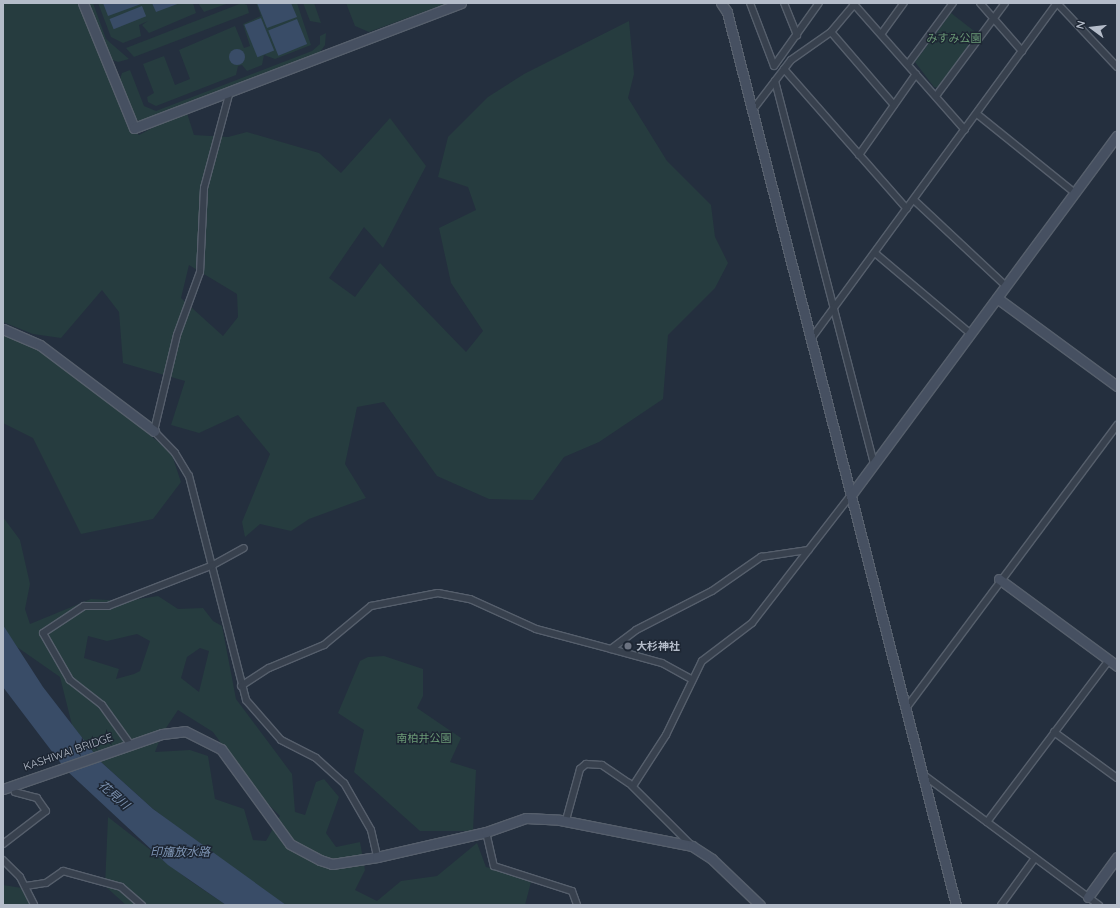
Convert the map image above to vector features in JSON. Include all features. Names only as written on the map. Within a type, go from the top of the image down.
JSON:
[{"type":"street","points":[[83,3],[134,128],[461,3]]},
{"type":"street","points":[[721,3],[726,12],[752,111],[925,776],[956,905]]},
{"type":"street","points":[[750,3],[774,66],[819,3]]},
{"type":"street","points":[[784,3],[797,35]]},
{"type":"street","points":[[752,111],[784,69],[801,50],[831,32],[854,3],[882,33],[965,130]]},
{"type":"street","points":[[882,33],[904,3]]},
{"type":"street","points":[[908,64],[953,3]]},
{"type":"street","points":[[980,3],[1022,51]]},
{"type":"street","points":[[936,96],[1005,3]]},
{"type":"street","points":[[811,339],[834,310],[1057,3],[1117,68]]},
{"type":"street","points":[[831,32],[894,105]]},
{"type":"street","points":[[784,69],[907,209]]},
{"type":"street","points":[[859,155],[916,74]]},
{"type":"street","points":[[775,81],[874,465]]},
{"type":"street","points":[[154,431],[177,335],[200,272],[204,188],[230,91]]},
{"type":"street","points":[[977,114],[1075,193]]},
{"type":"street","points":[[633,786],[666,735],[691,678],[712,651],[752,623],[874,465],[1117,136]]},
{"type":"street","points":[[914,200],[1006,286]]},
{"type":"street","points":[[875,252],[971,334]]},
{"type":"street","points":[[997,298],[1117,386]]},
{"type":"street","points":[[3,329],[40,345],[154,431],[171,447],[189,476],[213,565],[241,686],[246,700],[281,740],[316,758],[344,782],[371,830],[377,857]]},
{"type":"street","points":[[907,707],[999,579],[1117,425]]},
{"type":"street","points":[[126,745],[102,705],[70,680],[43,633],[84,606],[108,606],[213,565],[244,548]]},
{"type":"street","points":[[611,649],[636,630],[712,591],[761,557],[808,550]]},
{"type":"street","points":[[999,579],[1117,666]]},
{"type":"street","points":[[241,686],[269,668],[324,645],[371,606],[438,592],[463,596],[536,629],[662,663],[691,678]]},
{"type":"street","points":[[987,822],[1109,660]]},
{"type":"street","name":"KASHIWAI BRIDGE","points":[[3,789],[21,781],[126,745],[162,734],[185,731],[204,738],[221,749],[282,836],[305,855],[332,864],[377,857],[486,832],[526,818],[566,820],[692,846]]},
{"type":"street","points":[[1054,732],[1117,778]]},
{"type":"street","points":[[566,820],[575,780],[586,764],[612,769],[633,786],[692,846],[712,859],[760,905]]},
{"type":"street","points":[[925,776],[1035,858],[1088,900],[1099,905]]},
{"type":"street","points":[[3,844],[46,811],[36,798],[15,792]]},
{"type":"street","points":[[486,832],[494,866],[572,891],[577,905]]},
{"type":"street","points":[[1088,900],[1117,857]]},
{"type":"street","points":[[1001,905],[1035,858]]},
{"type":"street","points":[[3,860],[26,886],[34,905]]},
{"type":"street","points":[[26,886],[46,883],[63,871],[121,887],[142,905]]},
{"type":"green space","points":[[3,3],[79,3],[128,128],[139,135],[186,110],[194,135],[228,137],[247,132],[319,153],[341,173],[390,118],[426,166],[383,248],[364,227],[329,278],[355,297],[380,263],[466,352],[483,331],[451,283],[439,228],[476,210],[468,187],[438,177],[448,137],[488,97],[524,74],[629,21],[634,74],[628,98],[667,161],[711,205],[715,237],[728,263],[715,288],[668,335],[663,399],[599,442],[564,457],[533,500],[489,499],[437,476],[384,402],[357,407],[345,464],[366,498],[309,519],[291,531],[260,524],[245,537],[242,522],[270,454],[238,415],[199,433],[171,425],[185,381],[123,363],[119,312],[102,290],[61,338],[33,334],[3,322]],"holes":[[[189,265],[237,294],[238,317],[223,336],[181,298]]]},
{"type":"green space","points":[[89,3],[93,3],[106,39],[129,59],[118,62],[110,59]]},
{"type":"green space","points":[[98,3],[193,3],[196,13],[149,33],[142,25],[148,21],[139,25],[141,36],[123,43],[111,37]]},
{"type":"green space","points":[[198,3],[229,3],[204,12]]},
{"type":"green space","points":[[242,3],[247,5],[249,13],[134,57],[126,48]]},
{"type":"green space","points":[[256,3],[297,3],[311,45],[275,59],[264,55],[262,65],[247,71],[242,65],[238,66],[236,75],[156,106],[148,102],[147,97],[154,93],[143,64],[164,56],[175,85],[190,79],[179,50],[235,26],[244,48],[250,46],[243,24],[261,16]]},
{"type":"green space","points":[[303,3],[314,3],[321,23],[310,21]]},
{"type":"green space","points":[[346,3],[448,3],[369,32],[355,26]]},
{"type":"green space","name":"みすみ公園","points":[[951,13],[978,34],[938,88],[934,87],[915,62]]},
{"type":"green space","points":[[326,33],[325,45],[320,52],[140,121],[132,117],[119,82],[122,73],[130,70],[144,106],[156,111],[312,51],[320,44],[320,36]]},
{"type":"green space","points":[[3,333],[45,352],[171,452],[181,482],[153,519],[81,534],[33,438],[3,423]]},
{"type":"green space","points":[[3,517],[20,540],[30,584],[25,609],[30,624],[91,599],[126,601],[158,596],[178,609],[203,608],[213,621],[222,626],[236,699],[292,774],[295,812],[305,815],[316,782],[324,779],[339,797],[326,833],[336,847],[360,842],[365,870],[355,890],[377,901],[401,881],[437,876],[477,843],[486,867],[532,878],[525,905],[286,905],[254,885],[153,809],[101,762],[72,725],[60,677],[17,647],[3,627]],"holes":[[[137,634],[150,641],[140,671],[134,674],[116,679],[119,669],[84,658],[88,636],[107,641]],[[200,648],[209,651],[199,692],[181,678],[187,657]],[[178,710],[213,732],[256,792],[280,816],[266,841],[253,840],[244,809],[215,799],[208,756],[190,750],[155,752],[162,734]]]},
{"type":"green space","name":"南柏井公園","points":[[384,656],[423,669],[423,696],[417,708],[461,738],[450,762],[476,770],[473,831],[420,831],[354,772],[364,730],[338,713],[360,661],[368,657]]},
{"type":"green space","points":[[108,817],[189,880],[226,905],[126,905],[105,886]]},
{"type":"green space","points":[[3,885],[28,889],[31,905],[3,905]]},
{"type":"water","points":[[103,3],[141,3],[141,4],[108,16]]},
{"type":"water","points":[[152,3],[180,3],[156,12]]},
{"type":"water","points":[[257,3],[291,3],[297,17],[267,28]]},
{"type":"water","points":[[142,6],[146,16],[114,29],[110,19]]},
{"type":"water","points":[[261,18],[274,50],[257,57],[244,25]]},
{"type":"water","points":[[297,19],[307,44],[278,56],[268,31]]},
{"type":"water","points":[[237,49],[244,54],[245,57],[240,64],[237,65],[230,60],[229,57],[234,50]]},
{"type":"water","name":"印旛放水路","points":[[3,625],[43,687],[101,762],[153,809],[286,905],[226,905],[168,865],[66,770],[3,687]]},
{"type":"place","name":"大杉神社","points":[[628,646]]},
{"type":"water label","name":"花見川","points":[[114,795]]}]
